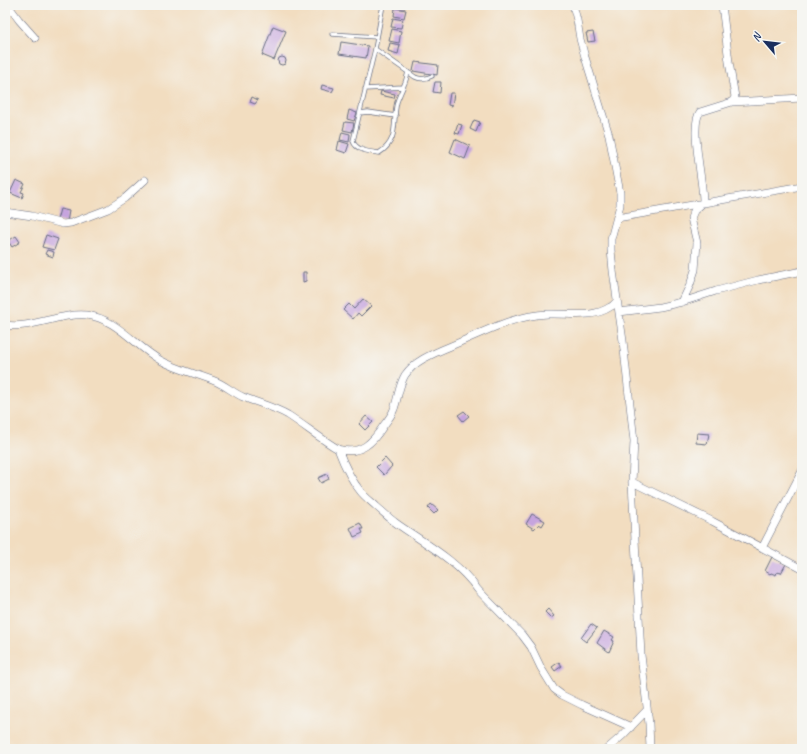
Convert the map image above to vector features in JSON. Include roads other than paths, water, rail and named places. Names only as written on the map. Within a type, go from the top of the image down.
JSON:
[{"type":"street","points":[[8,5],[35,38]]},
{"type":"street","points":[[573,5],[578,20],[580,39],[585,57],[609,134],[620,193],[620,205],[611,239],[612,271],[619,312],[634,441],[632,482],[641,655],[648,710],[650,749]]},
{"type":"street","points":[[722,5],[729,62],[735,94],[732,102]]},
{"type":"street","points":[[682,302],[695,270],[697,243],[691,218],[694,211],[703,203],[696,138],[696,118],[700,112],[732,102],[802,98]]},
{"type":"street","points":[[5,212],[32,216],[63,224],[72,223],[108,208],[124,198],[145,180]]},
{"type":"street","points":[[617,218],[802,186]]},
{"type":"street","points":[[619,312],[660,307],[758,280],[802,271]]},
{"type":"street","points":[[5,325],[31,324],[60,317],[86,315],[100,318],[114,325],[142,347],[170,365],[216,382],[239,395],[287,415],[338,450],[346,452],[362,449],[369,444],[393,411],[405,376],[418,362],[434,353],[486,330],[517,319],[538,314],[590,314],[611,307],[617,301]]},
{"type":"street","points":[[338,450],[345,466],[362,493],[394,522],[450,560],[473,582],[483,595],[522,635],[531,647],[554,689],[562,695],[582,705],[631,727]]},
{"type":"street","points":[[762,548],[802,471]]},
{"type":"street","points":[[632,482],[712,521],[802,569]]},
{"type":"street","points":[[607,749],[648,710]]},
{"type":"lane","points":[[384,5],[353,141],[354,144],[360,149],[380,153],[391,141],[395,126],[398,100],[408,72]]},
{"type":"lane","points":[[332,34],[377,37]]},
{"type":"lane","points":[[375,49],[418,79],[426,79],[432,76]]},
{"type":"lane","points":[[366,89],[403,87]]},
{"type":"lane","points":[[360,113],[368,112],[396,116]]}]
